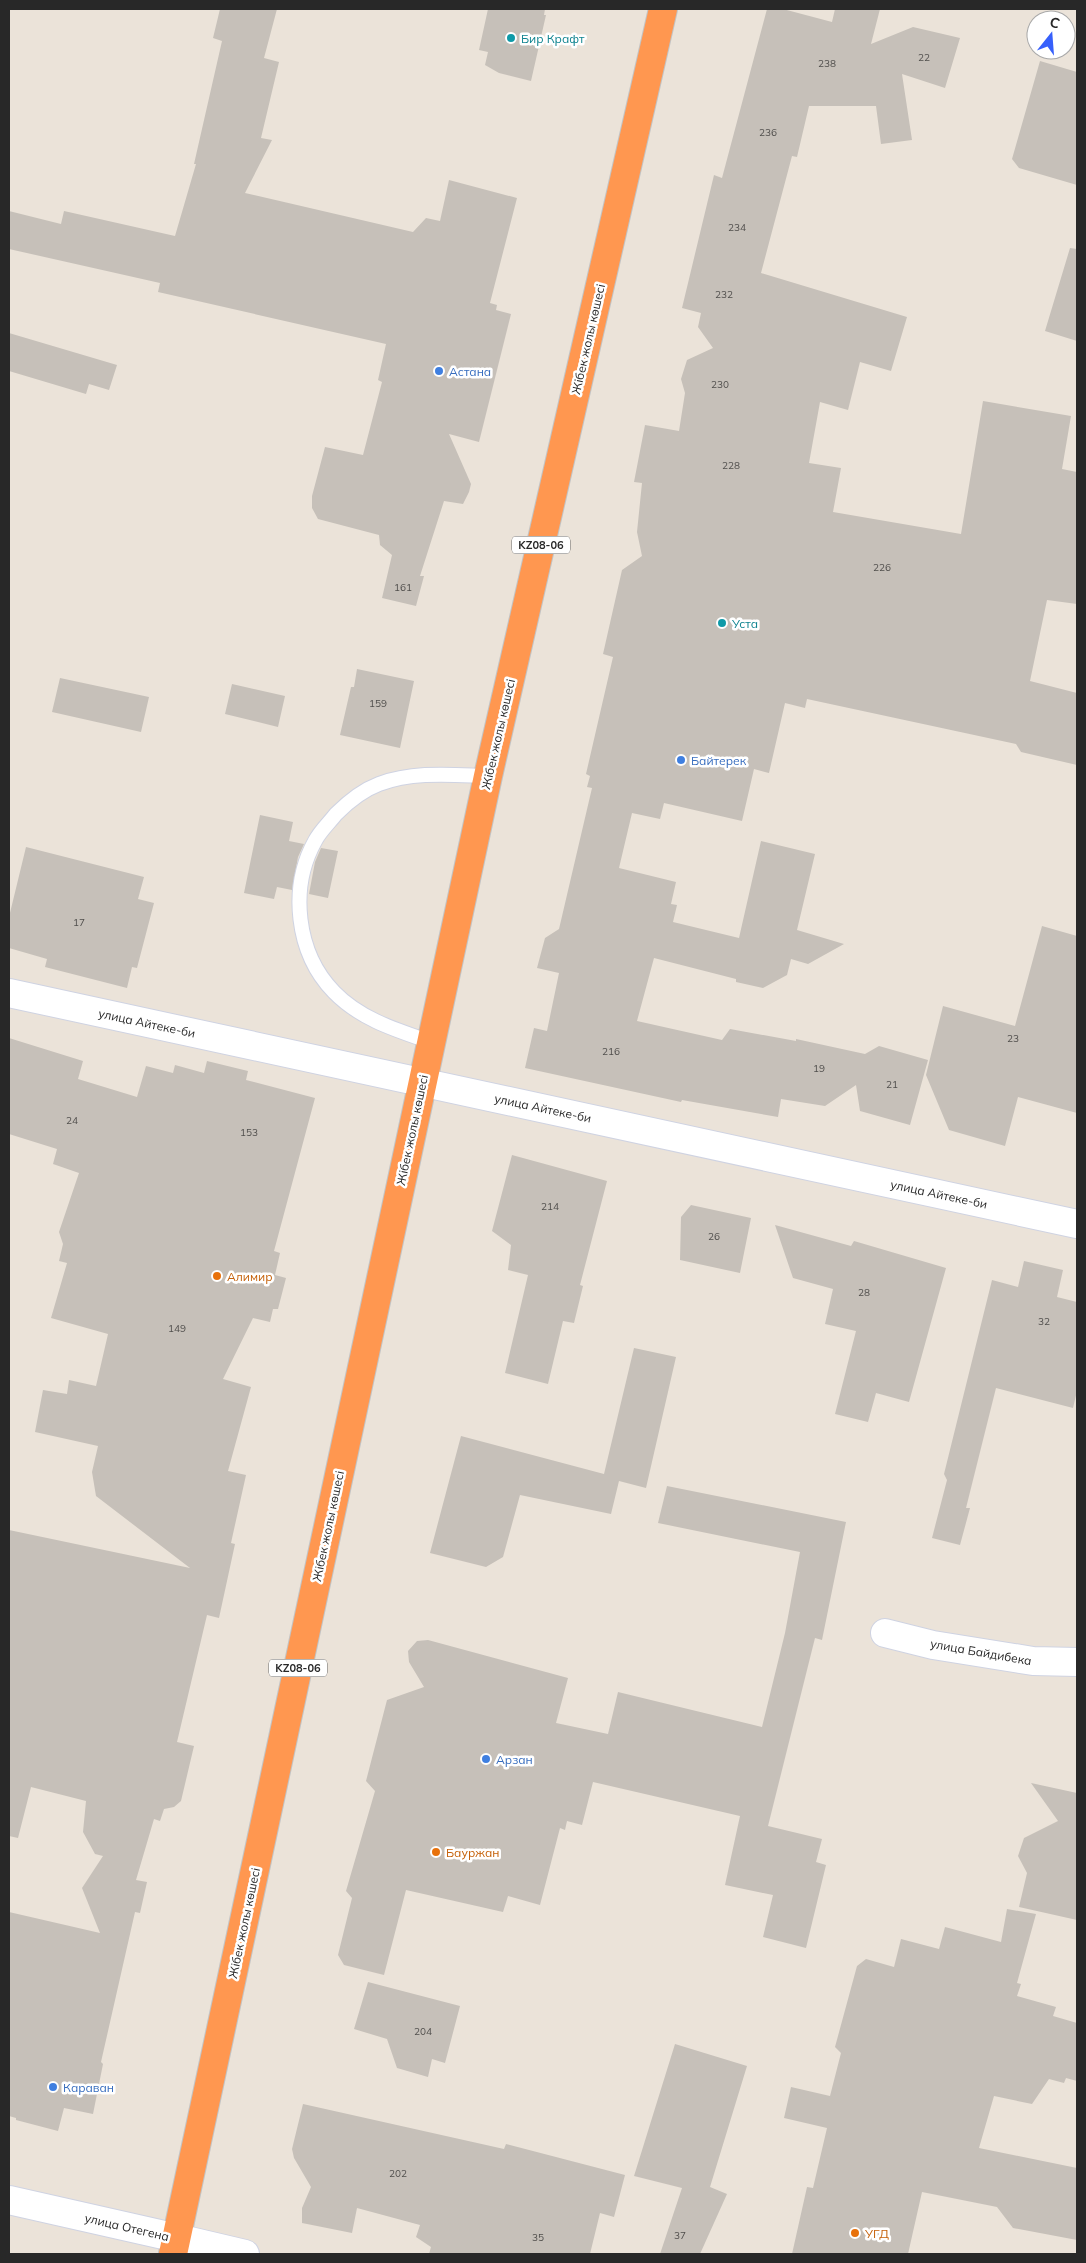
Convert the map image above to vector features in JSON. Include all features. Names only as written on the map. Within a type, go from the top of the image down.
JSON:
[{"type":"highway","name":"Жібек жолы көшесі","points":[[175,2246],[488,776],[663,9]]},
{"type":"street","name":"улица Айтеке-би","points":[[9,993],[1077,1224]]},
{"type":"street","name":"улица Байдибека","points":[[885,1633],[933,1645],[1033,1661],[1077,1662]]},
{"type":"street","name":"улица Отегена","points":[[9,2200],[175,2246],[245,2254]]},
{"type":"lane","points":[[431,1042],[394,1029],[361,1014],[333,992],[314,963],[302,930],[299,885],[306,860],[323,829],[347,803],[378,784],[412,775],[488,776]]},
{"type":"building","points":[[220,9],[277,9],[264,58],[279,62],[261,138],[272,140],[245,193],[413,232],[426,218],[440,221],[449,180],[517,198],[490,303],[497,305],[496,310],[511,314],[479,442],[449,434],[471,484],[463,504],[444,501],[420,576],[424,576],[416,606],[382,598],[392,555],[380,545],[379,535],[318,519],[312,508],[312,496],[325,447],[363,455],[382,382],[378,380],[386,344],[158,292],[160,283],[9,249],[9,211],[61,224],[64,211],[175,236],[196,164],[194,164],[222,41],[213,38]]},
{"type":"building","name":"Бир Крафт","points":[[488,9],[545,9],[544,15],[546,15],[531,81],[499,73],[485,65],[488,52],[479,50]]},
{"type":"building","points":[[767,9],[783,9],[832,22],[835,9],[880,9],[871,44],[913,27],[960,38],[945,88],[902,74],[912,140],[881,144],[876,106],[809,106],[797,157],[792,156],[761,273],[907,317],[891,371],[860,362],[848,410],[820,402],[809,463],[841,468],[833,512],[961,534],[983,401],[1071,416],[1062,469],[1077,472],[1077,604],[1047,600],[1030,681],[1077,693],[1077,765],[1021,752],[1016,744],[807,699],[805,708],[785,703],[769,773],[754,769],[742,821],[664,803],[660,819],[632,813],[619,868],[676,882],[671,904],[677,905],[673,922],[739,938],[761,841],[815,854],[797,930],[844,944],[808,964],[791,959],[787,975],[763,988],[736,982],[736,979],[654,958],[637,1021],[722,1040],[730,1029],[796,1041],[796,1039],[865,1054],[879,1046],[928,1060],[910,1125],[860,1111],[856,1085],[825,1106],[781,1099],[778,1117],[682,1100],[681,1102],[525,1068],[534,1028],[547,1031],[559,973],[537,968],[545,938],[559,929],[592,788],[587,787],[590,776],[586,774],[613,657],[603,654],[622,570],[642,556],[637,532],[642,483],[634,482],[645,425],[679,431],[685,393],[681,379],[687,360],[713,348],[698,327],[701,313],[682,308],[714,175],[722,178]]},
{"type":"building","points":[[1040,61],[1077,72],[1077,185],[1019,168],[1012,159]]},
{"type":"building","points":[[1070,248],[1077,249],[1077,341],[1045,331]]},
{"type":"building","points":[[9,333],[117,365],[109,390],[89,384],[86,394],[9,371]]},
{"type":"building","points":[[357,669],[414,681],[400,748],[340,735],[351,687],[354,687]]},
{"type":"building","points":[[60,678],[149,697],[141,732],[52,712]]},
{"type":"building","points":[[232,684],[285,696],[278,727],[225,714]]},
{"type":"building","points":[[260,815],[293,822],[289,841],[304,844],[298,857],[292,890],[277,887],[274,899],[244,893]]},
{"type":"building","points":[[26,847],[144,877],[138,899],[154,903],[137,968],[132,967],[127,988],[45,967],[47,959],[9,948],[9,917]]},
{"type":"building","points":[[321,848],[338,851],[328,898],[309,894],[315,862]]},
{"type":"building","points":[[1042,926],[1077,936],[1077,1113],[1018,1097],[1005,1146],[949,1130],[926,1075],[943,1006],[1015,1026]]},
{"type":"building","points":[[9,1038],[83,1061],[78,1079],[137,1097],[146,1066],[173,1073],[175,1065],[204,1073],[207,1061],[248,1071],[246,1080],[315,1098],[274,1251],[280,1253],[275,1275],[286,1278],[278,1309],[273,1309],[270,1322],[253,1318],[223,1379],[251,1387],[228,1471],[246,1475],[231,1543],[235,1544],[219,1618],[207,1615],[177,1742],[194,1746],[181,1801],[174,1807],[164,1809],[160,1821],[154,1819],[136,1880],[147,1882],[140,1913],[135,1912],[101,2062],[103,2064],[93,2114],[64,2108],[58,2131],[16,2120],[16,2118],[9,2116],[9,1912],[100,1933],[82,1888],[103,1856],[95,1854],[83,1832],[86,1801],[31,1787],[18,1838],[9,1836],[9,1530],[190,1568],[96,1496],[92,1472],[98,1446],[35,1432],[43,1390],[67,1394],[69,1380],[96,1386],[108,1334],[51,1318],[67,1263],[59,1261],[63,1244],[59,1232],[79,1173],[53,1164],[57,1149],[9,1134]]},
{"type":"building","points":[[512,1155],[607,1181],[580,1285],[583,1286],[574,1323],[563,1321],[548,1384],[505,1373],[528,1275],[508,1270],[511,1245],[492,1231]]},
{"type":"building","points":[[691,1205],[751,1218],[740,1273],[680,1260],[681,1217]]},
{"type":"building","points":[[775,1225],[851,1246],[854,1241],[946,1268],[909,1402],[876,1393],[868,1422],[835,1414],[856,1331],[825,1324],[833,1289],[793,1278]]},
{"type":"building","points":[[1024,1261],[1063,1270],[1057,1297],[1077,1302],[1077,1391],[1073,1408],[996,1388],[966,1508],[970,1508],[960,1545],[932,1538],[947,1480],[944,1474],[992,1280],[1018,1287]]},
{"type":"building","points":[[634,1348],[676,1357],[646,1488],[619,1481],[611,1514],[520,1495],[503,1557],[486,1567],[430,1553],[461,1436],[604,1474]]},
{"type":"building","points":[[667,1486],[846,1522],[822,1640],[815,1638],[768,1826],[822,1839],[816,1862],[826,1865],[806,1948],[763,1937],[773,1895],[725,1885],[740,1816],[593,1782],[582,1825],[567,1821],[565,1830],[560,1828],[540,1905],[508,1896],[503,1912],[406,1890],[384,1975],[344,1965],[338,1955],[352,1898],[346,1891],[375,1791],[366,1781],[387,1700],[424,1687],[409,1662],[408,1651],[417,1641],[428,1640],[568,1678],[556,1723],[608,1734],[618,1692],[762,1727],[785,1633],[800,1552],[658,1523]]},
{"type":"building","points":[[1031,1783],[1077,1793],[1077,1920],[1019,1907],[1027,1873],[1018,1856],[1024,1838],[1058,1821]]},
{"type":"building","points":[[1007,1909],[1036,1914],[1017,1983],[1021,1984],[1017,1996],[1056,2007],[1053,2016],[1077,2023],[1077,2081],[1066,2078],[1064,2083],[1049,2079],[1032,2104],[994,2096],[979,2148],[1077,2168],[1077,2240],[1013,2228],[997,2207],[922,2192],[908,2254],[792,2254],[807,2187],[813,2188],[827,2128],[784,2118],[791,2087],[830,2096],[841,2053],[835,2047],[857,1966],[866,1959],[894,1967],[901,1939],[939,1949],[945,1927],[1001,1942]]},
{"type":"building","points":[[368,1982],[460,2006],[445,2063],[432,2059],[428,2077],[397,2068],[387,2039],[354,2029]]},
{"type":"building","points":[[675,2044],[747,2066],[710,2187],[727,2194],[700,2254],[660,2254],[682,2188],[634,2176]]},
{"type":"building","points":[[303,2104],[504,2149],[506,2144],[625,2175],[614,2217],[600,2213],[590,2254],[429,2254],[431,2247],[416,2237],[420,2225],[357,2208],[352,2233],[302,2223],[302,2208],[311,2187],[294,2158],[292,2149]]},
{"type":"place","name":"Бир Крафт","points":[[511,38]]},
{"type":"place","name":"Астана","points":[[439,371]]},
{"type":"place","name":"Уста","points":[[722,623]]},
{"type":"place","name":"Байтерек","points":[[681,760]]},
{"type":"place","name":"Алимир","points":[[217,1276]]},
{"type":"place","name":"Арзан","points":[[486,1759]]},
{"type":"place","name":"Бауржан","points":[[436,1852]]},
{"type":"place","name":"Караван","points":[[53,2087]]},
{"type":"place","name":"УГД","points":[[855,2233]]}]
